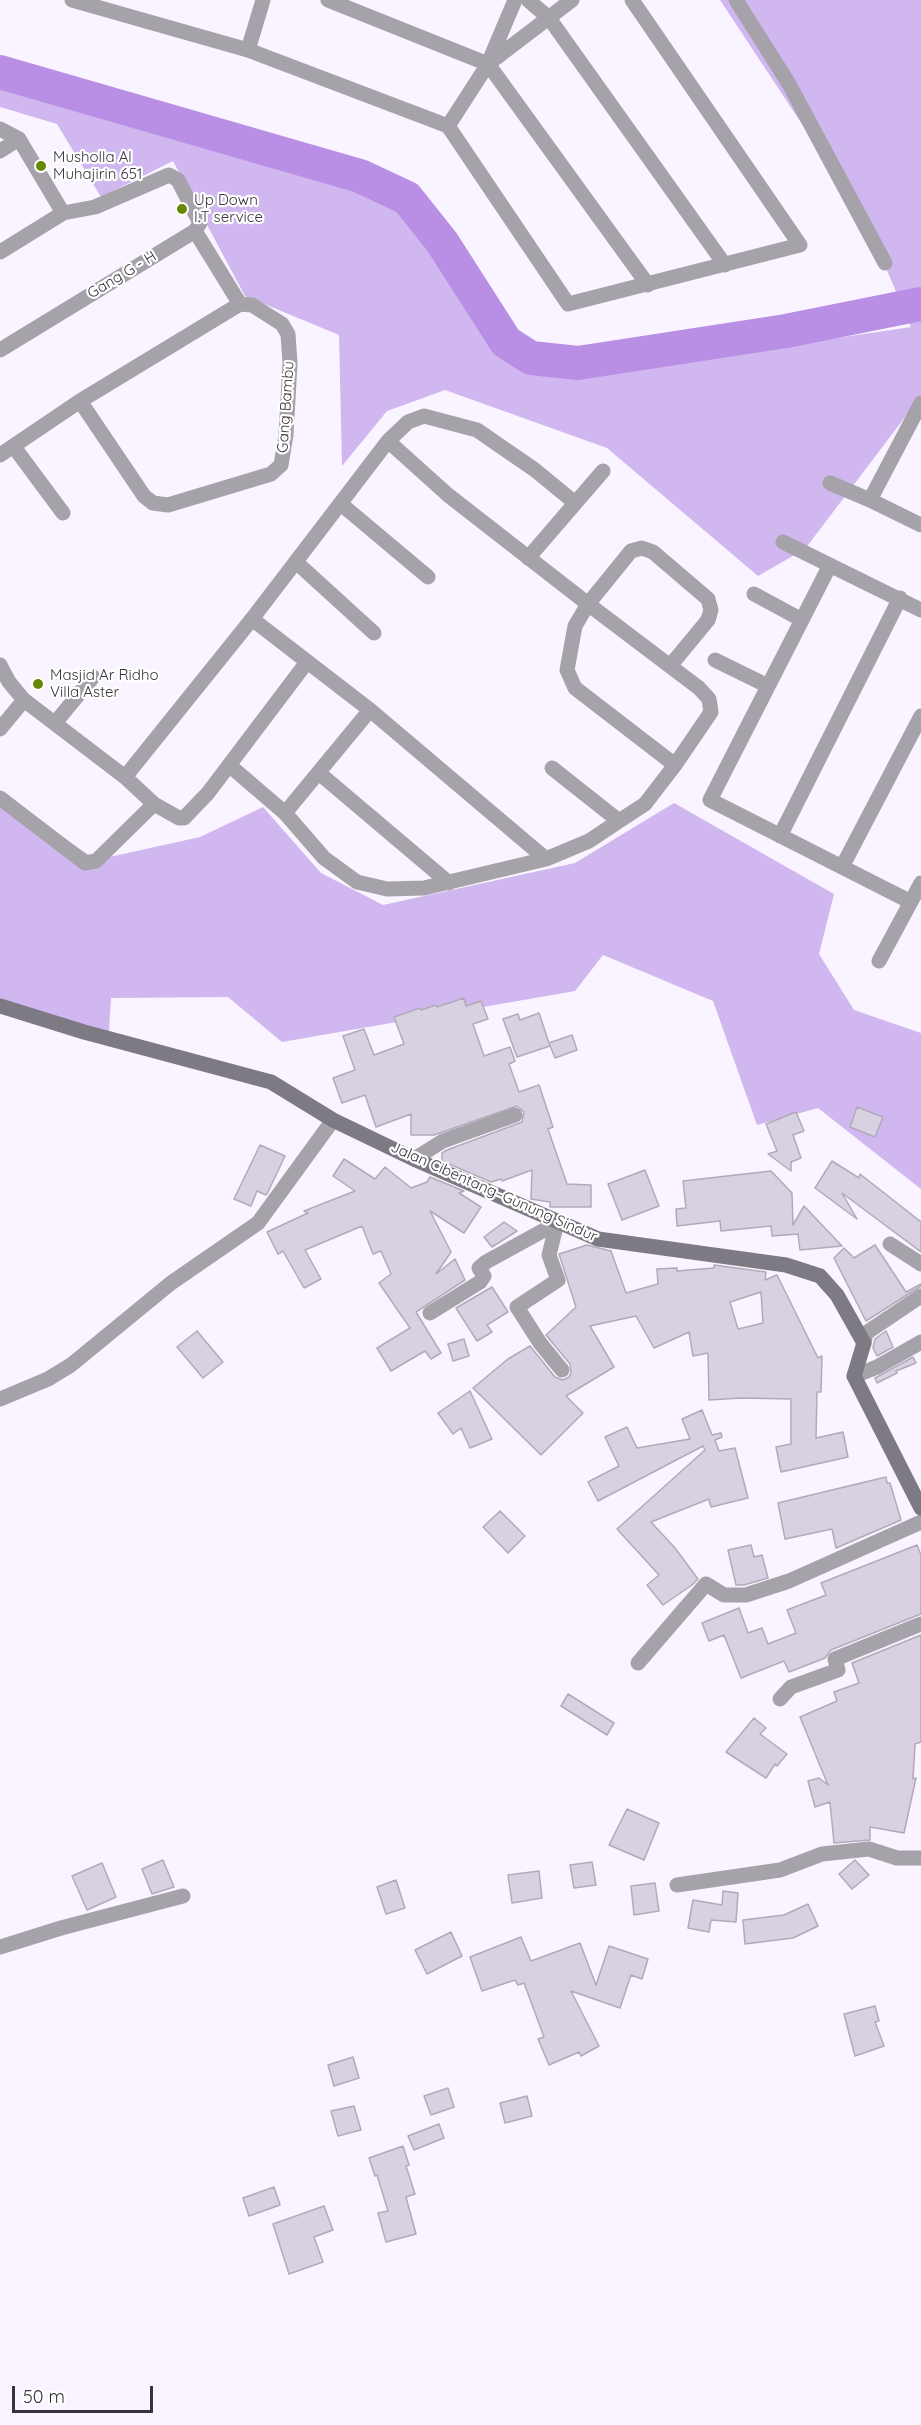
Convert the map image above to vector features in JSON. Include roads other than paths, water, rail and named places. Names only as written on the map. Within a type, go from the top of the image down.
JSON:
[{"type":"street","points":[[72,0],[248,50],[448,126],[567,304],[800,245],[632,0]]},
{"type":"street","points":[[248,50],[263,0]]},
{"type":"street","points":[[328,0],[488,64],[648,285]]},
{"type":"street","points":[[448,126],[488,64],[515,0]]},
{"type":"street","points":[[528,0],[549,18],[725,265]]},
{"type":"street","points":[[488,64],[572,0]]},
{"type":"street","points":[[736,0],[789,84],[885,263]]},
{"type":"street","points":[[0,129],[19,139],[63,213]]},
{"type":"street","points":[[0,151],[19,139]]},
{"type":"street","points":[[0,252],[63,213],[95,207],[169,175],[178,180],[200,223],[195,231],[240,304],[80,400],[0,455]]},
{"type":"street","name":"Gang G - H","points":[[0,350],[195,231]]},
{"type":"street","name":"Gang Bambu","points":[[80,400],[144,496],[153,503],[168,505],[270,474],[281,465],[286,435],[290,363],[288,334],[282,324],[252,305],[240,304]]},
{"type":"street","points":[[870,500],[921,403]]},
{"type":"street","points":[[125,777],[252,619],[388,441],[408,422],[424,416],[477,430],[534,470],[574,502]]},
{"type":"street","points":[[229,765],[285,813],[324,858],[357,882],[387,889],[424,888],[546,858],[590,841],[645,804],[711,712],[709,699],[699,688],[448,495],[388,441]]},
{"type":"street","points":[[14,447],[63,513]]},
{"type":"street","points":[[528,558],[603,471]]},
{"type":"street","points":[[830,483],[921,525]]},
{"type":"street","points":[[341,504],[428,577]]},
{"type":"street","points":[[783,542],[921,609]]},
{"type":"street","points":[[670,666],[708,620],[711,610],[708,599],[653,552],[642,548],[632,551],[588,604],[575,626],[567,670],[575,688],[675,765]]},
{"type":"street","points":[[296,562],[374,633]]},
{"type":"street","points":[[830,565],[710,800],[911,902]]},
{"type":"street","points":[[754,594],[802,620]]},
{"type":"street","points":[[780,836],[900,598]]},
{"type":"street","points":[[252,619],[370,710],[546,858]]},
{"type":"street","points":[[715,660],[768,686]]},
{"type":"street","points":[[0,665],[9,682],[24,700],[125,777],[154,804],[179,818],[184,818],[208,793],[307,662]]},
{"type":"street","points":[[54,723],[93,676]]},
{"type":"street","points":[[0,729],[24,700]]},
{"type":"street","points":[[285,813],[370,710]]},
{"type":"street","points":[[842,867],[921,716]]},
{"type":"street","points":[[552,768],[619,821]]},
{"type":"street","points":[[319,773],[449,883]]},
{"type":"street","points":[[0,798],[85,863],[96,861],[154,804]]},
{"type":"street","points":[[879,962],[921,883]]},
{"type":"street","name":"Jalan Cibentang–Gunung Sindur","points":[[0,1006],[84,1032],[271,1082],[333,1120],[414,1159],[598,1239],[786,1265],[820,1276],[837,1295],[864,1343]]},
{"type":"street","points":[[414,1159],[443,1141],[515,1115]]},
{"type":"street","points":[[0,1399],[48,1379],[71,1365],[171,1283],[258,1223],[333,1120]]},
{"type":"street","points":[[430,1313],[480,1282],[484,1276],[479,1268],[486,1262],[557,1223]]},
{"type":"street","points":[[557,1223],[549,1255],[558,1280],[517,1307],[540,1343],[562,1370]]},
{"type":"street","points":[[890,1244],[921,1264]]},
{"type":"street","points":[[921,1296],[866,1333],[854,1376],[921,1508]]},
{"type":"street","points":[[854,1376],[877,1367],[921,1342]]},
{"type":"street","points":[[638,1663],[706,1584],[724,1595],[746,1596],[789,1581],[921,1522]]},
{"type":"street","points":[[780,1699],[791,1687],[837,1670],[835,1659],[921,1624]]},
{"type":"street","points":[[677,1885],[780,1870],[822,1854],[869,1849],[897,1858],[921,1858]]},
{"type":"street","points":[[0,1947],[61,1928],[183,1896]]},
{"type":"waterway","points":[[0,72],[360,176],[407,198],[442,242],[506,342],[531,358],[578,363],[786,331],[921,304]]},
{"type":"place","name":"Musholla Al Muhajirin 651","points":[[41,166]]},
{"type":"place","name":"Up Down I.T service","points":[[182,209]]},
{"type":"place","name":"Masjid Ar Ridho Villa Aster","points":[[38,684]]}]
